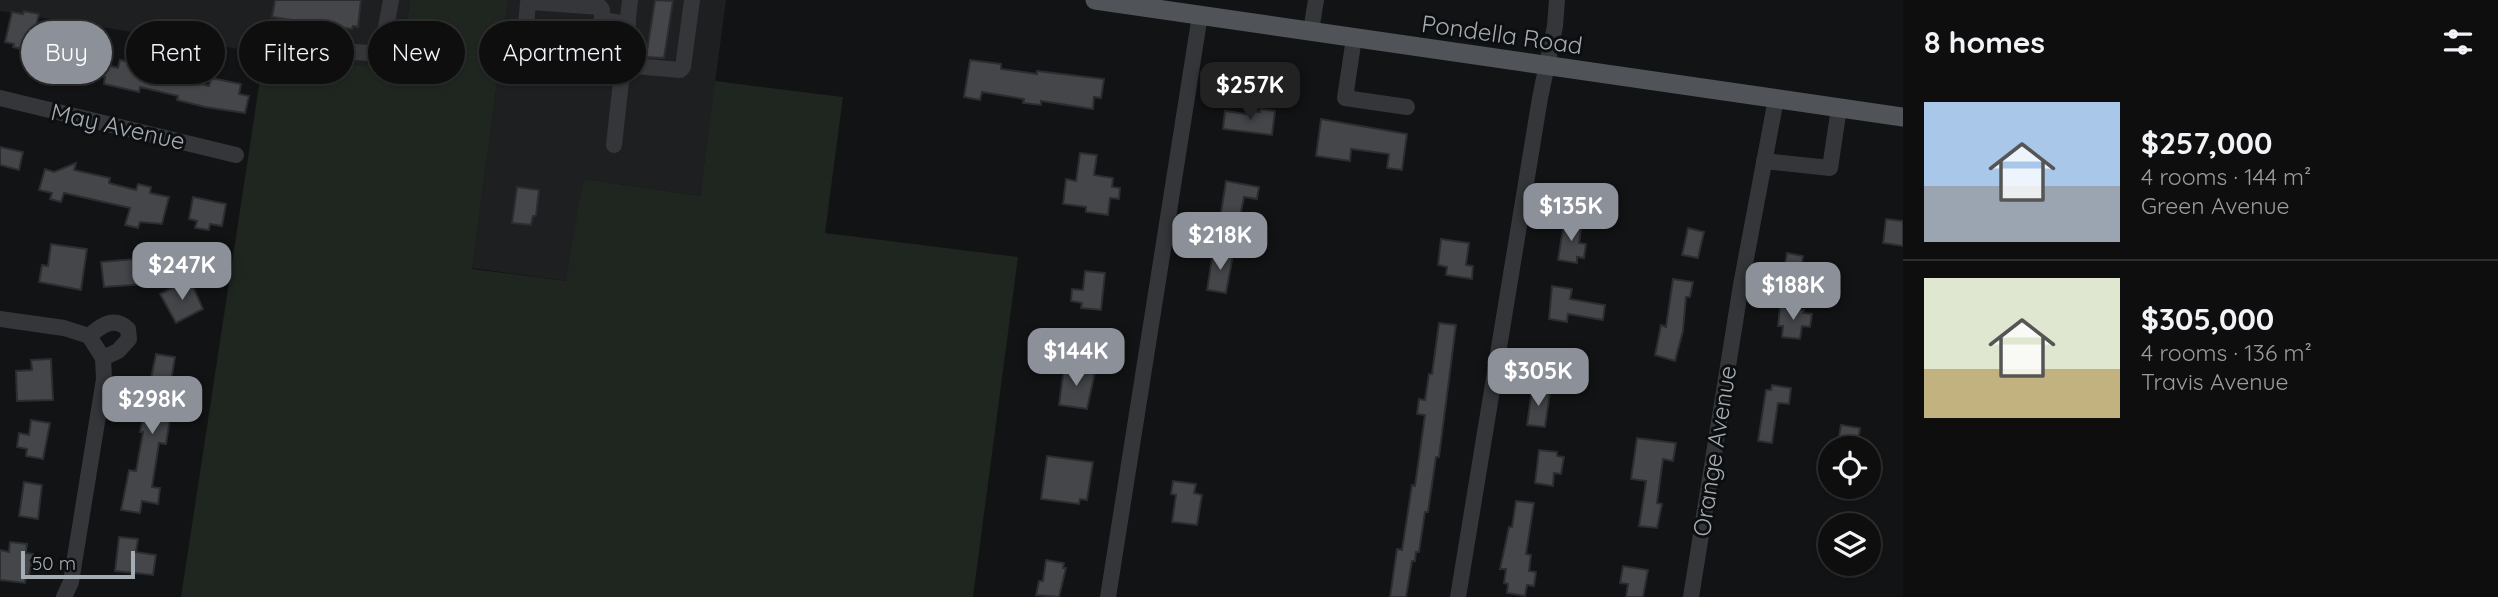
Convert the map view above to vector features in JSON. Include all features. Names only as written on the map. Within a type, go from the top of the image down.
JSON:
[{"type":"main road","name":"Pondella Road","points":[[1095,0],[1903,117]]},
{"type":"street","points":[[354,52],[381,54],[391,0]]},
{"type":"street","points":[[628,21],[631,0]]},
{"type":"street","points":[[646,67],[680,70],[683,67],[692,0]]},
{"type":"street","points":[[1311,31],[1316,0]]},
{"type":"street","points":[[1458,597],[1546,66],[1555,26],[1557,0]]},
{"type":"street","points":[[531,2],[600,7],[602,20],[595,45],[528,39],[525,36],[528,3],[531,2]]},
{"type":"street","points":[[1108,597],[1200,15]]},
{"type":"street","points":[[602,20],[611,21]]},
{"type":"street","points":[[1354,38],[1345,98],[1407,107]]},
{"type":"street","points":[[614,145],[621,84]]},
{"type":"street","name":"May Avenue","points":[[0,99],[236,155]]},
{"type":"street","name":"Orange Avenue","points":[[1691,597],[1741,285],[1776,99]]},
{"type":"street","points":[[1764,161],[1830,168],[1839,108]]},
{"type":"street","points":[[0,319],[64,328],[89,336],[103,358],[104,379],[71,582],[64,597]]},
{"type":"street","points":[[89,336],[103,324],[112,322],[122,323],[128,329],[129,339],[118,352],[103,358]]},
{"type":"shaded area","points":[[0,0],[410,0],[407,21],[368,21],[368,68],[354,66],[354,21],[239,21],[239,49],[225,47],[225,21],[126,21],[126,31],[112,29],[112,21],[63,21],[0,11]]},
{"type":"shaded area","points":[[410,0],[508,0],[505,21],[479,21],[479,84],[497,84],[472,269],[566,281],[583,179],[700,196],[715,81],[843,97],[825,233],[1018,257],[973,597],[181,597],[259,84],[354,84],[354,65],[368,67],[368,84],[465,84],[465,21],[407,21]]},
{"type":"shaded area","points":[[508,0],[726,0],[700,196],[583,179],[567,281],[472,268],[497,84],[646,84],[646,21],[505,21]]},
{"type":"building","points":[[275,0],[361,0],[358,27],[354,26],[354,21],[299,21],[272,17]]},
{"type":"building","points":[[655,0],[673,1],[664,58],[646,57]]},
{"type":"building","points":[[24,11],[39,14],[37,21],[21,21],[21,49],[5,42],[12,12],[23,14]]},
{"type":"building","points":[[120,60],[126,61],[126,84],[209,86],[225,84],[225,81],[241,84],[239,94],[249,96],[245,113],[205,107],[177,100],[178,96],[140,87],[139,92],[104,84],[112,84],[112,66],[118,68]]},
{"type":"building","points":[[970,60],[1001,64],[1001,69],[1104,79],[1101,98],[1094,97],[1093,109],[1041,101],[1041,105],[1023,103],[1024,99],[982,92],[980,100],[964,97]]},
{"type":"building","points":[[1260,109],[1275,111],[1272,135],[1223,129],[1225,111],[1246,114],[1247,110],[1260,112]]},
{"type":"building","points":[[1321,119],[1407,134],[1402,170],[1387,168],[1389,154],[1351,149],[1350,161],[1316,156]]},
{"type":"building","points":[[0,147],[23,152],[19,170],[0,165]]},
{"type":"building","points":[[1080,153],[1097,155],[1094,175],[1113,178],[1112,187],[1120,188],[1119,199],[1110,198],[1108,215],[1086,212],[1086,207],[1063,204],[1066,179],[1076,181]]},
{"type":"building","points":[[76,163],[74,170],[110,178],[109,183],[136,190],[138,184],[151,187],[150,193],[169,197],[162,224],[140,222],[138,228],[125,225],[130,208],[64,193],[61,202],[50,199],[52,193],[39,190],[45,169],[54,172]]},
{"type":"building","points":[[1226,181],[1259,187],[1257,199],[1244,197],[1239,222],[1220,219]]},
{"type":"building","points":[[517,187],[539,190],[536,216],[533,216],[531,225],[512,223]]},
{"type":"building","points":[[193,197],[226,204],[222,226],[210,224],[209,230],[195,228],[197,221],[189,219]]},
{"type":"building","points":[[1886,219],[1903,221],[1903,246],[1883,243]]},
{"type":"building","points":[[1564,222],[1582,224],[1579,243],[1586,244],[1584,258],[1577,257],[1577,263],[1558,260]]},
{"type":"building","points":[[1688,228],[1704,232],[1698,258],[1682,255]]},
{"type":"building","points":[[1441,239],[1469,243],[1466,265],[1473,266],[1472,279],[1446,275],[1447,267],[1438,265]]},
{"type":"building","points":[[51,244],[87,249],[81,290],[39,282],[42,265],[48,266]]},
{"type":"building","points":[[1213,252],[1233,255],[1226,293],[1207,290]]},
{"type":"building","points":[[1787,253],[1803,256],[1799,283],[1782,281]]},
{"type":"building","points":[[135,259],[136,266],[145,266],[146,284],[104,287],[101,262]]},
{"type":"building","points":[[1085,271],[1105,273],[1101,310],[1081,308],[1082,303],[1071,301],[1072,289],[1083,290]]},
{"type":"building","points":[[1673,279],[1693,282],[1690,297],[1686,297],[1683,331],[1675,361],[1655,355],[1661,325],[1666,327]]},
{"type":"building","points":[[192,284],[203,309],[176,323],[160,294],[178,285],[180,290]]},
{"type":"building","points":[[1552,286],[1572,289],[1570,299],[1605,305],[1603,320],[1568,314],[1567,322],[1549,319]]},
{"type":"building","points":[[1780,307],[1804,310],[1803,313],[1812,314],[1810,327],[1802,326],[1800,339],[1782,337],[1783,326],[1778,326]]},
{"type":"building","points":[[1439,323],[1456,325],[1439,457],[1436,457],[1428,512],[1425,512],[1419,552],[1416,552],[1415,561],[1412,561],[1406,597],[1390,597],[1397,549],[1402,550],[1412,485],[1415,486],[1425,415],[1417,414],[1419,399],[1425,400],[1429,374],[1432,374]]},
{"type":"building","points":[[156,354],[175,357],[170,387],[175,388],[166,444],[159,443],[152,487],[160,488],[158,504],[142,501],[140,513],[121,510],[129,470],[136,471],[143,432],[140,432]]},
{"type":"building","points":[[51,359],[53,400],[17,401],[16,371],[32,370],[31,360]]},
{"type":"building","points":[[1064,367],[1095,372],[1087,409],[1059,405]]},
{"type":"building","points":[[1772,385],[1791,388],[1789,404],[1778,403],[1772,443],[1758,441],[1766,390],[1771,390]]},
{"type":"building","points":[[1532,389],[1550,392],[1545,427],[1527,425]]},
{"type":"building","points":[[31,420],[50,423],[43,459],[26,456],[27,449],[17,447],[19,433],[29,435]]},
{"type":"building","points":[[1841,425],[1860,428],[1859,436],[1839,436]]},
{"type":"building","points":[[1637,438],[1676,443],[1673,461],[1663,459],[1657,503],[1662,504],[1657,528],[1639,526],[1646,481],[1631,479]]},
{"type":"building","points":[[1539,450],[1557,452],[1557,456],[1564,457],[1561,474],[1554,473],[1553,486],[1535,483]]},
{"type":"building","points":[[1047,456],[1093,462],[1087,500],[1080,499],[1079,504],[1041,499]]},
{"type":"building","points":[[1173,481],[1196,484],[1194,493],[1202,495],[1197,525],[1172,522],[1176,495],[1171,494]]},
{"type":"building","points":[[24,482],[42,485],[38,519],[19,516]]},
{"type":"building","points":[[1516,501],[1534,503],[1526,554],[1531,555],[1529,571],[1536,572],[1534,586],[1527,585],[1525,596],[1507,593],[1508,584],[1504,583],[1506,569],[1500,569]]},
{"type":"building","points":[[119,537],[138,539],[136,552],[156,555],[153,575],[115,571]]},
{"type":"building","points":[[10,542],[27,544],[26,553],[33,554],[25,583],[0,580],[0,550],[9,552]]},
{"type":"building","points":[[1046,560],[1064,563],[1063,568],[1066,568],[1059,597],[1036,595],[1039,581],[1043,581]]},
{"type":"building","points":[[1623,566],[1648,570],[1643,597],[1626,597],[1628,584],[1620,583]]}]
